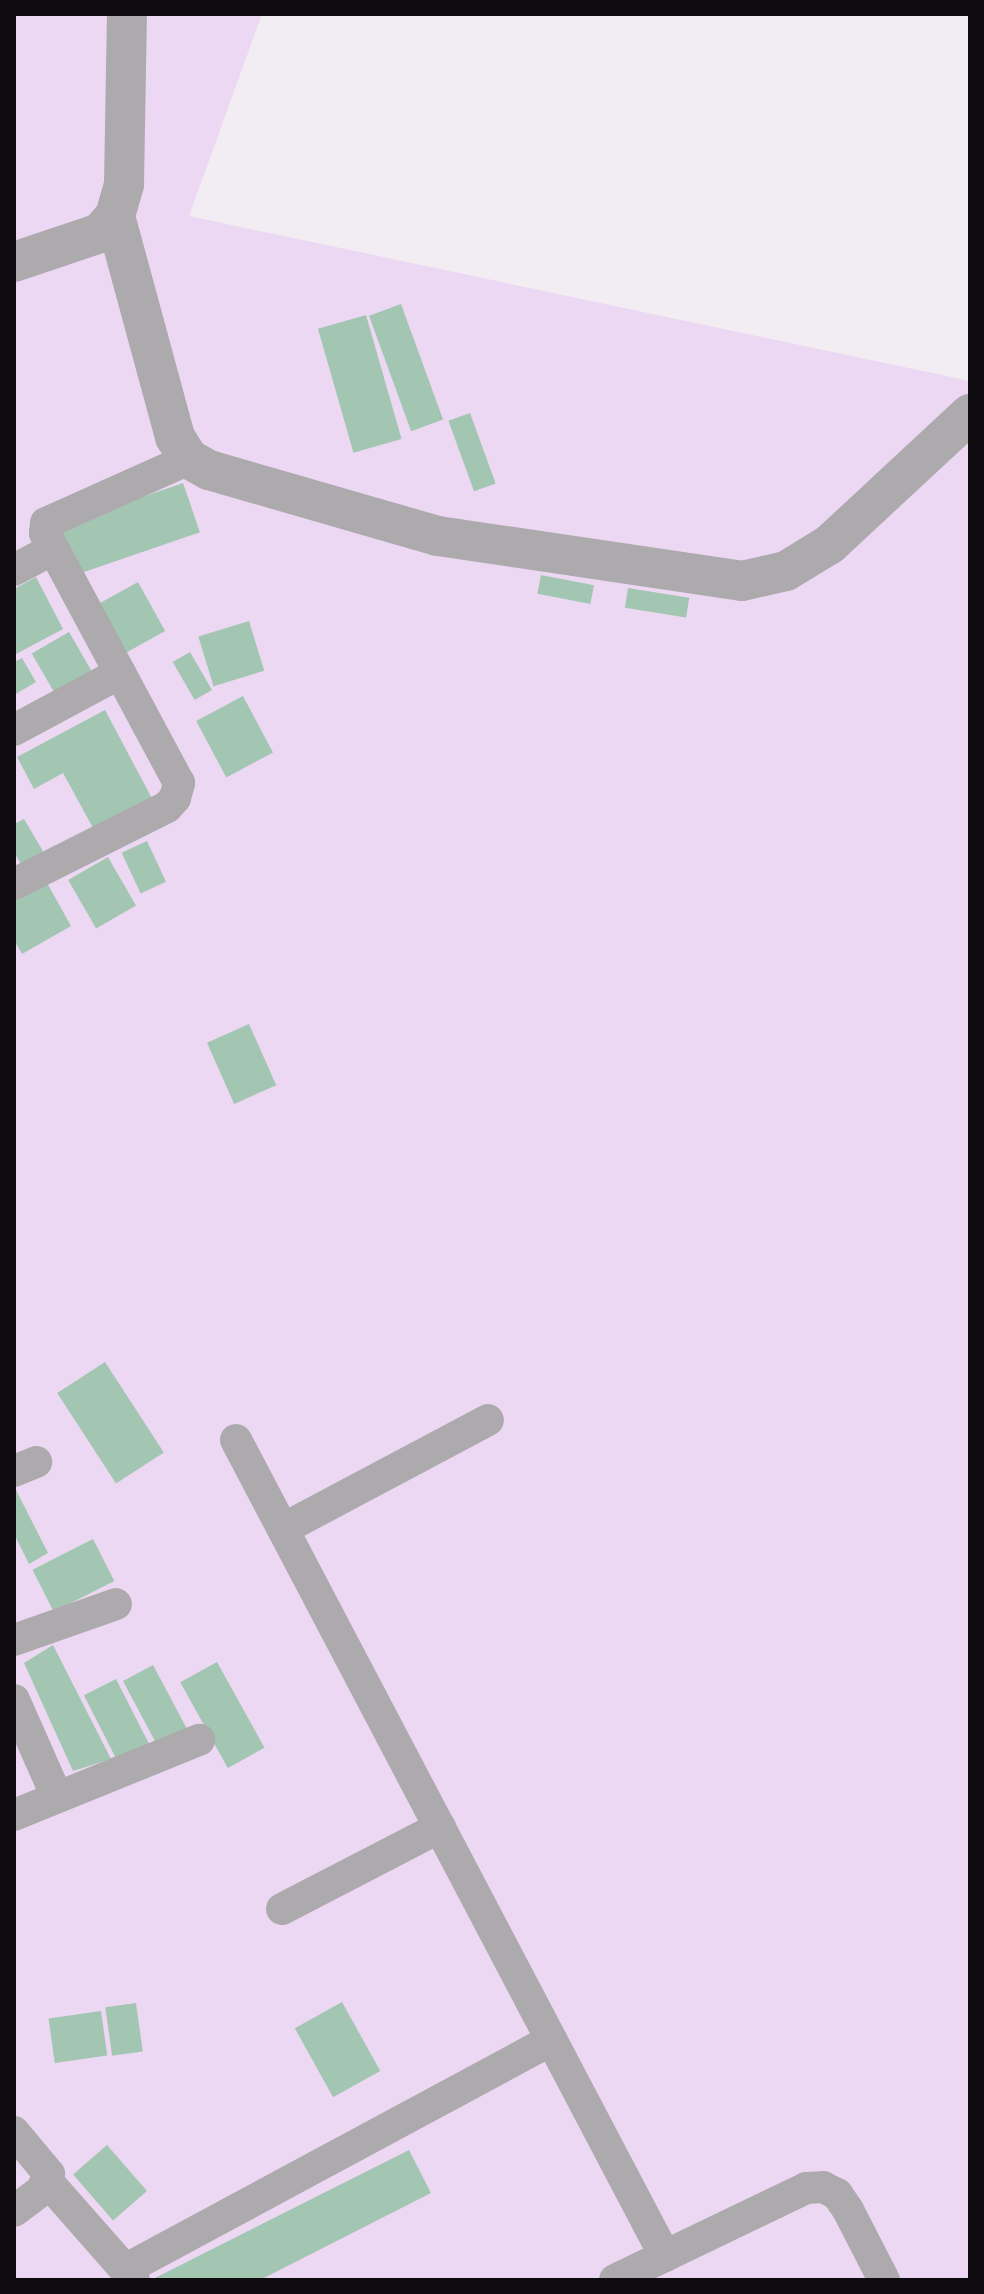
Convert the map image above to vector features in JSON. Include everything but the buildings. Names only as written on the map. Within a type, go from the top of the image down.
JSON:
[{"type":"street","points":[[14,262],[100,233],[115,216],[124,184],[127,14]]},
{"type":"street","points":[[115,216],[175,437],[189,459],[209,470],[438,536],[742,581],[786,571],[830,544],[970,414]]},
{"type":"street","points":[[14,884],[167,807],[175,798],[179,783],[45,533],[46,523],[57,514],[189,459]]},
{"type":"street","points":[[14,570],[53,549]]},
{"type":"street","points":[[14,730],[120,673]]},
{"type":"street","points":[[283,1529],[488,1420]]},
{"type":"street","points":[[236,1440],[665,2256]]},
{"type":"street","points":[[14,1640],[116,1604]]},
{"type":"street","points":[[14,1700],[57,1797]]},
{"type":"street","points":[[14,1815],[199,1740]]},
{"type":"street","points":[[282,1909],[440,1827]]},
{"type":"street","points":[[14,2132],[43,2161],[48,2182],[131,2274],[552,2040]]},
{"type":"street","points":[[14,2211],[48,2182]]},
{"type":"street","points":[[615,2280],[806,2188],[823,2187],[837,2194],[848,2210],[884,2280]]},
{"type":"shaded area","points":[[14,14],[262,14],[189,216],[970,381],[970,2280],[14,2280]]}]
